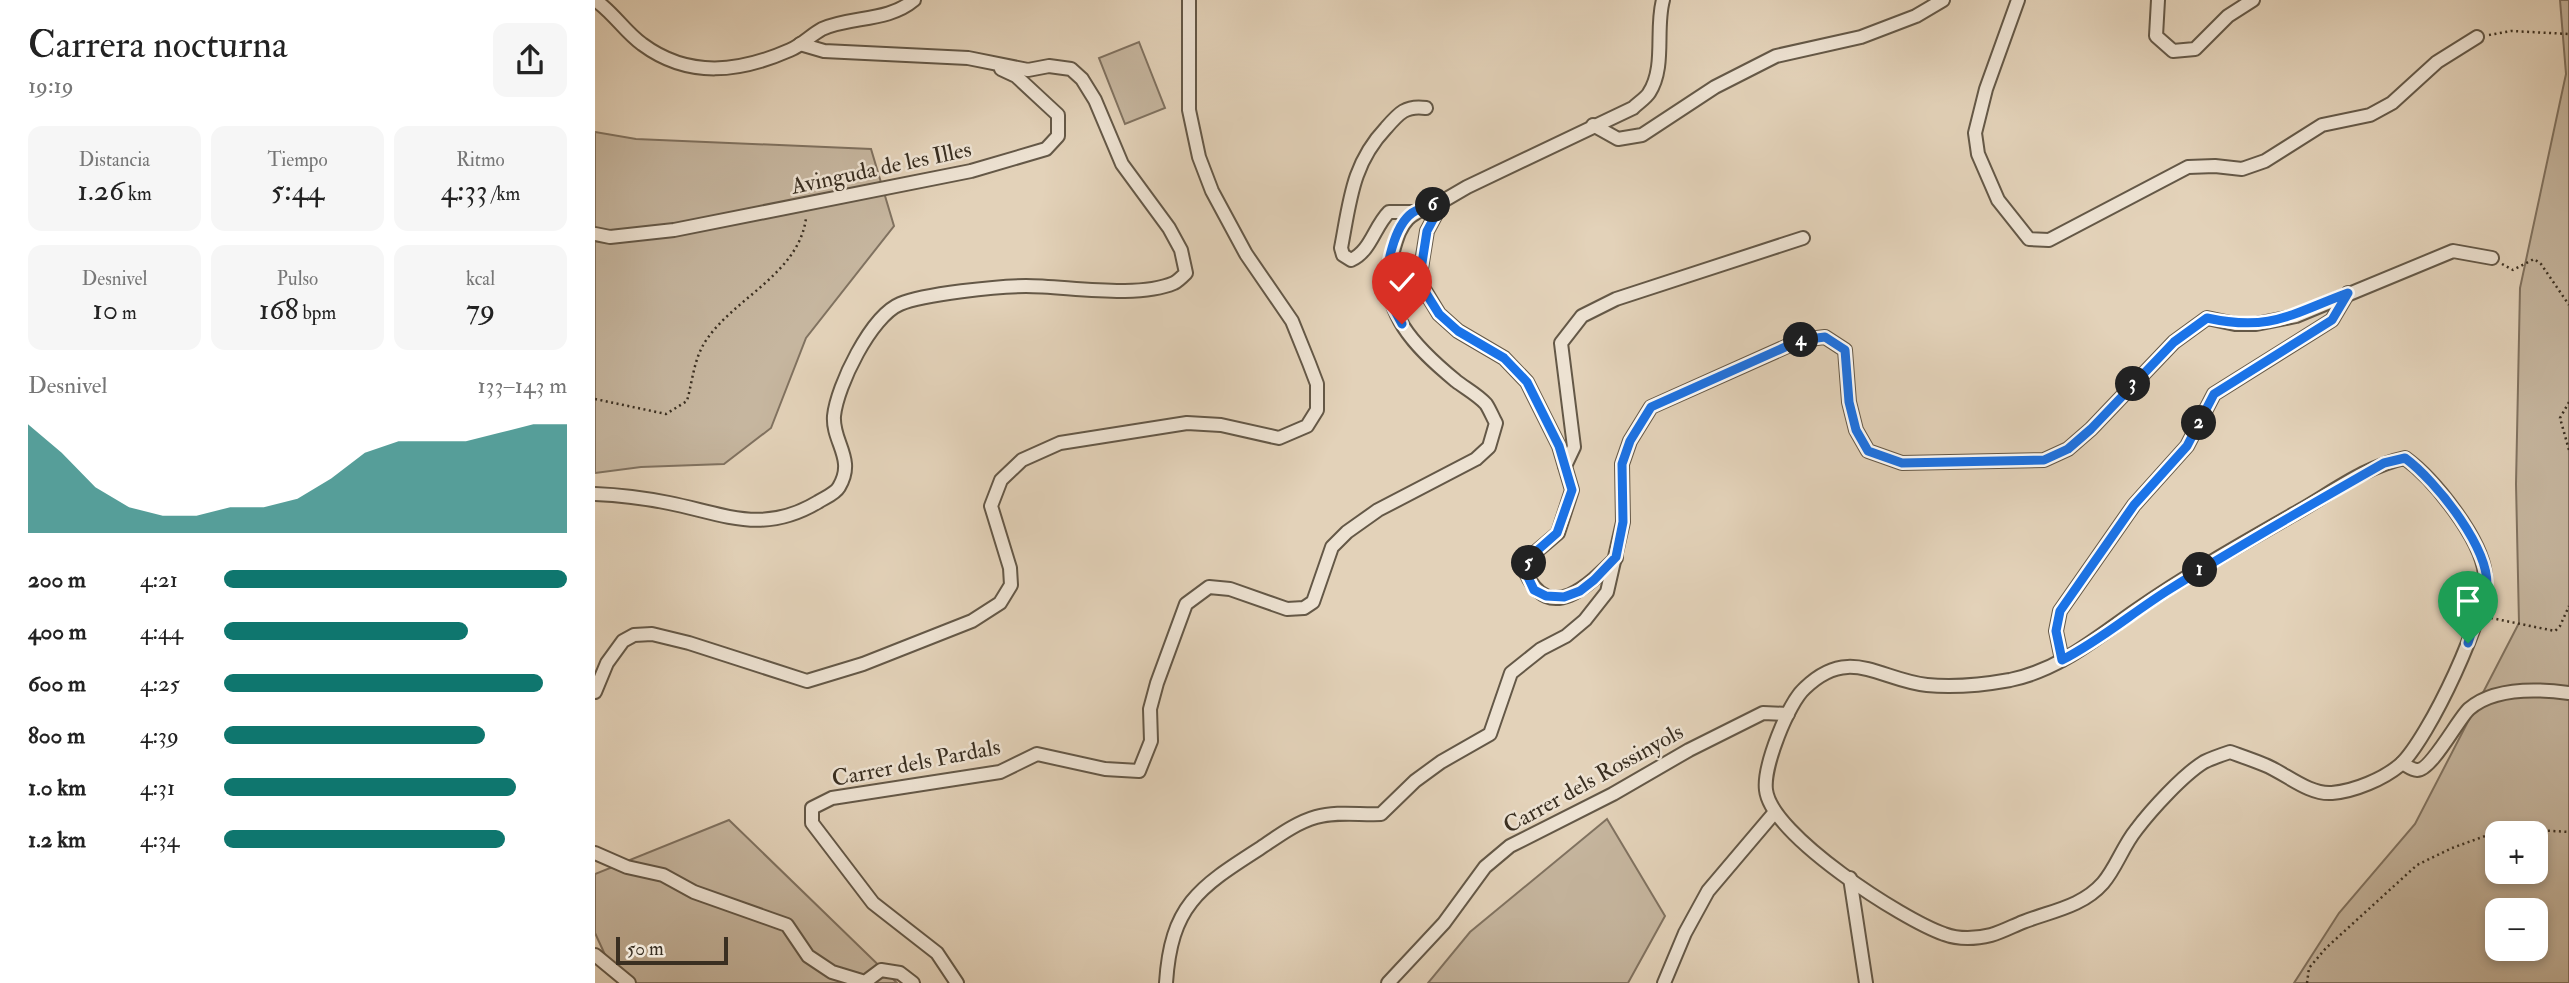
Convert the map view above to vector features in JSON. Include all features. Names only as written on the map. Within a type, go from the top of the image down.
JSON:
[{"type":"street","points":[[595,0],[645,46],[675,62],[698,70],[747,65],[793,50],[822,29],[885,15],[914,0]]},
{"type":"street","points":[[595,691],[607,663],[623,641],[634,635],[652,634],[689,643],[807,681],[863,664],[972,621],[1000,603],[1011,585],[1010,568],[991,506],[1001,480],[1022,460],[1060,443],[1187,423],[1221,425],[1279,438],[1307,426],[1317,410],[1317,384],[1309,363],[1292,321],[1246,254],[1212,191],[1199,157],[1189,110],[1189,0]]},
{"type":"street","points":[[1426,108],[1412,106],[1401,111],[1365,152],[1352,190],[1341,248],[1343,254],[1351,260],[1362,255],[1380,221],[1389,212],[1412,212],[1443,201],[1593,125],[1633,108],[1649,93],[1657,72],[1658,28],[1663,0]]},
{"type":"street","points":[[1593,125],[1618,139],[1643,135],[1715,86],[1776,57],[1861,37],[1916,16],[1943,0]]},
{"type":"street","points":[[2018,0],[1986,89],[1975,133],[1979,154],[1999,200],[2029,239],[2049,240],[2187,167],[2242,169],[2265,161],[2322,125],[2370,115],[2392,103],[2437,62],[2477,37]]},
{"type":"street","points":[[2158,0],[2156,36],[2173,51],[2195,49],[2228,16],[2253,0]]},
{"type":"street","points":[[595,494],[670,503],[736,520],[774,519],[812,505],[838,489],[847,467],[834,417],[849,372],[858,351],[876,324],[898,304],[934,296],[1024,286],[1137,289],[1175,283],[1186,273],[1181,250],[1169,228],[1122,164],[1095,100],[1082,79],[1071,69],[1049,66],[1028,70],[985,61],[873,51],[824,51],[800,44]]},
{"type":"street","name":"Avinguda de les Illes","points":[[595,234],[610,237],[674,230],[808,205],[971,171],[1046,149],[1058,136],[1058,115],[1016,76],[985,61]]},
{"type":"street","points":[[1443,201],[1427,231],[1419,282],[1439,314],[1458,331],[1504,358],[1527,382],[1559,446],[1572,490],[1557,533],[1531,556],[1526,573],[1534,590],[1546,596],[1564,597],[1580,591],[1616,557]]},
{"type":"street","name":"Carrer dels Pardals","points":[[957,983],[937,953],[873,903],[812,823],[812,808],[832,798],[1000,772],[1037,754],[1105,769],[1139,771],[1151,741],[1150,709],[1157,683],[1186,604],[1209,587],[1230,589],[1287,609],[1304,608],[1314,602],[1332,547],[1347,532],[1378,510],[1476,459],[1489,447],[1496,424],[1486,404],[1418,345],[1392,306],[1387,289],[1387,273],[1398,231],[1412,212]]},
{"type":"street","points":[[1565,466],[1574,447],[1561,343],[1583,316],[1616,299],[1803,238]]},
{"type":"street","points":[[1166,983],[1171,940],[1183,912],[1201,889],[1296,825],[1326,816],[1381,814],[1415,781],[1441,762],[1490,734],[1511,673],[1585,620],[1607,592],[1623,522],[1622,464],[1630,441],[1651,407],[1801,340],[1825,337],[1845,350],[1849,402],[1856,430],[1868,451],[1902,463],[2044,460],[2068,449],[2091,429],[2174,342],[2207,318],[2235,324],[2256,324],[2297,316],[2453,251],[2492,258]]},
{"type":"street","points":[[2062,660],[2056,631],[2060,611],[2134,505],[2187,446],[2214,394],[2332,320],[2348,293]]},
{"type":"street","points":[[2405,458],[2423,472],[2444,496],[2476,549],[2485,570],[2487,591],[2477,615],[2447,694],[2402,763],[2368,784],[2330,794],[2306,787],[2266,765],[2230,752],[2203,763],[2136,829],[2104,883],[2081,901],[2057,912],[2038,916],[1992,934],[1965,939],[1947,936],[1893,910],[1810,849],[1775,812],[1766,790],[1771,758],[1788,714],[1803,688],[1823,675],[1851,665],[1906,682],[1927,685],[1979,685],[2038,672],[2089,646],[2136,611],[2218,558],[2384,463],[2405,458]]},
{"type":"street","points":[[2402,763],[2416,770],[2422,769],[2435,757],[2470,708],[2497,696],[2515,691],[2545,690],[2569,693]]},
{"type":"street","name":"Carrer dels Rossinyols","points":[[1388,983],[1444,923],[1485,867],[1510,846],[1763,713],[1788,714]]},
{"type":"street","points":[[1664,983],[1685,933],[1708,891],[1775,812]]},
{"type":"street","points":[[595,853],[627,867],[663,874],[694,892],[787,925],[809,956],[832,972],[865,982],[881,971],[900,974],[913,983]]},
{"type":"street","points":[[1850,878],[1866,983]]},
{"type":"street","points":[[595,955],[629,983]]},
{"type":"path","points":[[2477,37],[2511,31],[2569,34]]},
{"type":"path","points":[[595,399],[666,414],[687,401],[697,354],[709,336],[793,253],[803,235],[808,205]]},
{"type":"path","points":[[2492,258],[2513,270],[2535,259],[2569,305]]},
{"type":"path","points":[[2569,402],[2560,418],[2569,450]]},
{"type":"path","points":[[2477,615],[2554,632],[2560,626],[2569,606]]},
{"type":"path","points":[[2307,983],[2309,968],[2326,948],[2417,865],[2452,848],[2499,831],[2521,829],[2569,832]]},
{"type":"shaded area","points":[[2560,0],[2569,0],[2569,983],[2294,983],[2339,913],[2415,824],[2519,623],[2516,484],[2520,288],[2566,74]]},
{"type":"shaded area","points":[[1139,42],[1165,108],[1125,124],[1099,58]]},
{"type":"shaded area","points":[[595,132],[636,139],[871,149],[894,226],[806,338],[771,428],[724,464],[641,467],[595,473]]},
{"type":"shaded area","points":[[1607,819],[1665,916],[1628,983],[1428,983],[1470,932]]},
{"type":"shaded area","points":[[729,820],[897,983],[618,983],[595,933],[595,874]]},
{"type":"route","points":[[1402,324],[1392,306],[1387,289],[1387,273],[1398,231],[1412,212],[1443,201],[1427,231],[1419,282],[1439,314],[1458,331],[1504,358],[1538,398],[1559,446],[1572,490],[1557,533],[1531,556],[1526,573],[1534,590],[1546,596],[1564,597],[1580,591],[1616,557],[1623,522],[1622,464],[1630,441],[1651,407],[1801,340],[1825,337],[1845,350],[1849,402],[1856,430],[1868,451],[1902,463],[2044,460],[2068,449],[2091,429],[2174,342],[2207,318],[2235,324],[2256,324],[2297,316],[2348,293],[2332,320],[2272,355],[2214,394],[2187,446],[2134,505],[2060,611],[2056,631],[2062,660],[2089,646],[2136,611],[2218,558],[2384,463],[2405,458],[2423,472],[2444,496],[2464,527],[2485,570],[2487,591],[2468,643]]}]
